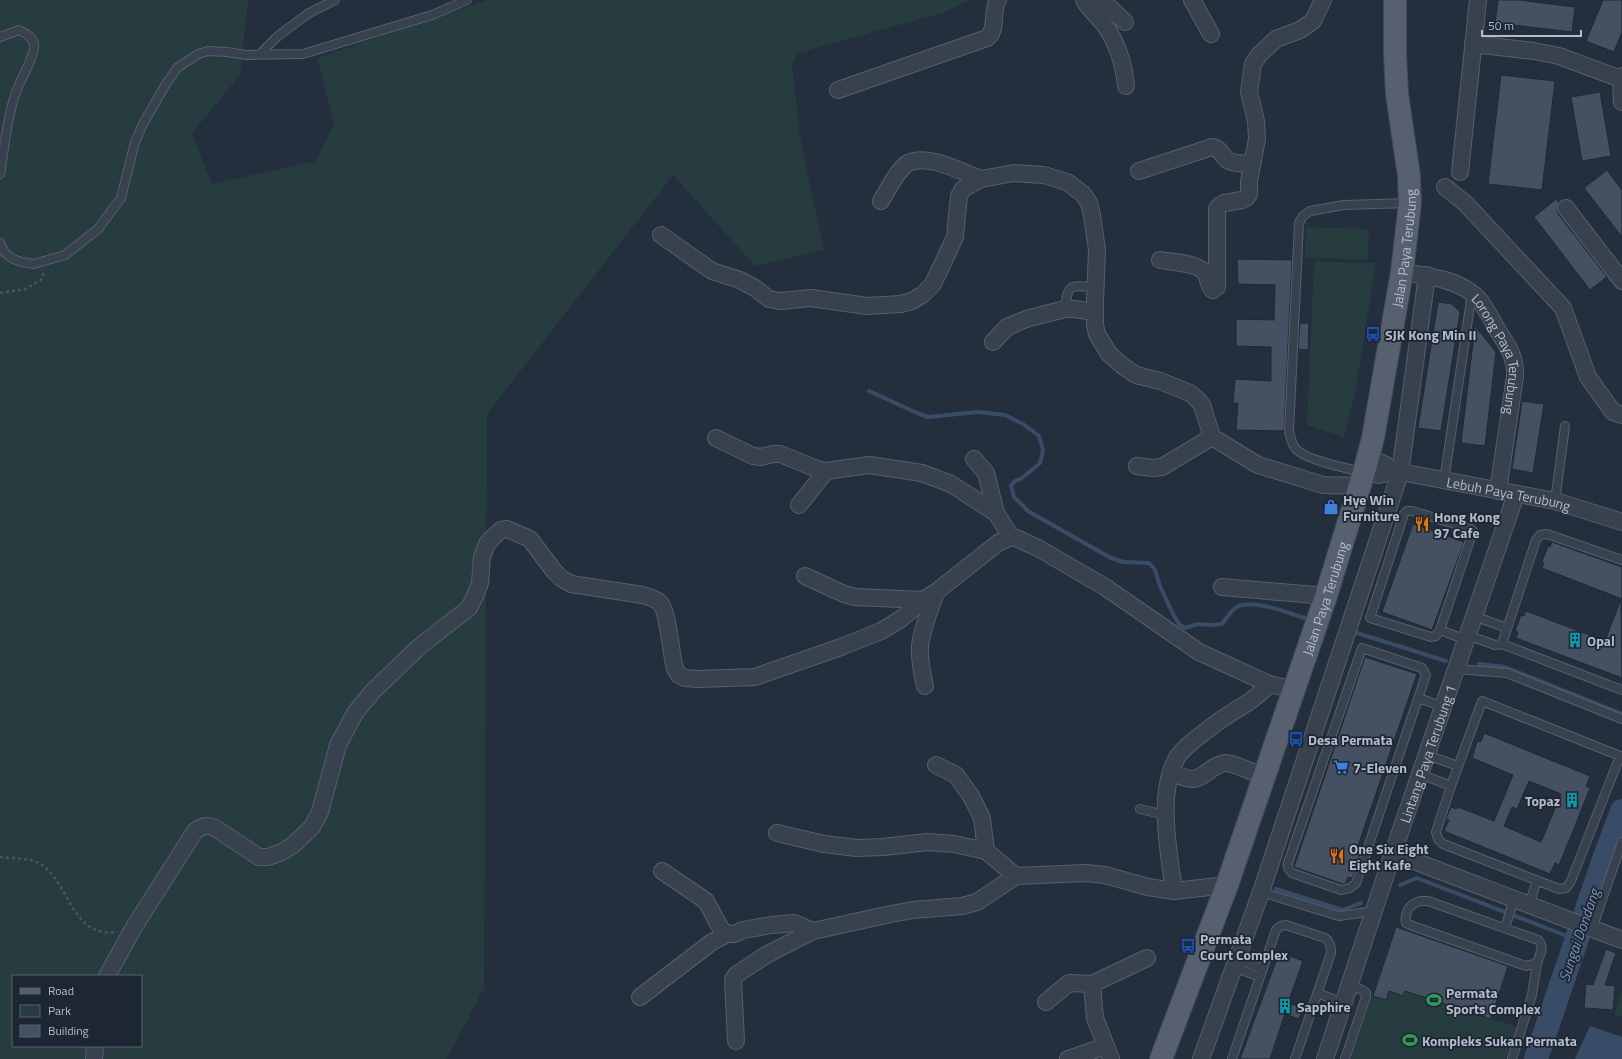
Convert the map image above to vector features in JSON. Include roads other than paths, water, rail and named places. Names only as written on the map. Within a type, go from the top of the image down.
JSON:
[{"type":"main road","name":"Jalan Paya Terubung","points":[[1161,1059],[1227,885],[1326,596],[1364,472],[1385,373],[1402,272],[1410,203],[1409,176],[1397,94],[1395,0]]},
{"type":"street","points":[[838,90],[987,38],[990,36],[992,31],[994,9],[998,0]]},
{"type":"street","points":[[1084,0],[1106,26],[1118,50],[1124,71],[1126,86]]},
{"type":"street","points":[[1100,0],[1125,22]]},
{"type":"street","points":[[1192,0],[1211,34]]},
{"type":"street","points":[[1160,260],[1196,266],[1204,271],[1213,290],[1217,287],[1217,209],[1224,203],[1246,198],[1248,194],[1257,139],[1256,121],[1249,92],[1253,64],[1259,55],[1276,39],[1300,30],[1313,21],[1323,0]]},
{"type":"street","points":[[1460,172],[1478,0]]},
{"type":"street","points":[[1473,44],[1534,51],[1558,56],[1621,77],[1622,102]]},
{"type":"street","points":[[1139,171],[1212,147],[1216,148],[1230,162],[1252,163]]},
{"type":"street","points":[[881,201],[901,169],[908,163],[917,160],[936,162],[981,179]]},
{"type":"street","points":[[661,236],[712,271],[740,280],[755,288],[768,299],[780,301],[811,298],[867,306],[901,304],[912,301],[922,295],[933,284],[955,237],[959,196],[963,189],[981,179],[1014,173],[1032,173],[1068,182],[1089,202],[1097,250],[1094,312],[1097,334],[1109,354],[1136,375],[1160,381],[1194,396],[1202,405],[1212,436],[1258,465],[1323,485],[1364,472]]},
{"type":"street","points":[[1445,186],[1465,202],[1563,308],[1588,377],[1613,412],[1622,415]]},
{"type":"street","points":[[1566,208],[1622,281]]},
{"type":"street","name":"Lorong Paya Terubung","points":[[1402,272],[1427,275],[1461,286],[1472,293],[1481,302],[1510,350],[1515,367],[1498,491]]},
{"type":"street","points":[[1201,1059],[1261,892],[1353,613],[1397,472],[1427,275]]},
{"type":"street","points":[[993,342],[1007,327],[1015,323],[1066,309],[1094,312]]},
{"type":"street","points":[[1137,466],[1153,468],[1162,467],[1212,436]]},
{"type":"street","points":[[716,438],[753,456],[761,457],[780,454],[817,470],[826,471],[869,465],[922,472],[951,484],[996,513]]},
{"type":"street","points":[[974,459],[989,478],[996,513],[1011,537]]},
{"type":"street","name":"Lebuh Paya Terubung","points":[[1364,472],[1382,463],[1397,472],[1554,501],[1622,522]]},
{"type":"street","points":[[799,506],[826,471]]},
{"type":"street","name":"Lintang Paya Terubung 1","points":[[1324,1059],[1516,494]]},
{"type":"street","points":[[107,975],[134,927],[195,830],[202,826],[208,825],[259,857],[268,857],[293,846],[312,828],[320,812],[338,745],[355,713],[373,691],[420,646],[469,608],[476,596],[480,583],[482,557],[487,544],[501,530],[507,529],[530,540],[554,571],[561,578],[571,584],[654,598],[661,604],[665,613],[675,669],[679,675],[685,678],[755,677],[841,648],[881,632],[998,543],[1011,537],[1038,548],[1105,587],[1199,652],[1269,684],[1294,690]]},
{"type":"street","points":[[805,576],[844,594],[855,597],[929,596]]},
{"type":"street","points":[[1222,587],[1326,596]]},
{"type":"street","points":[[925,686],[920,661],[920,646],[929,596]]},
{"type":"street","points":[[1174,891],[1165,815],[1168,788],[1178,756],[1188,745],[1229,714],[1260,695],[1269,684]]},
{"type":"street","points":[[1172,773],[1190,779],[1197,778],[1203,776],[1215,766],[1227,763],[1264,776]]},
{"type":"street","points":[[936,765],[956,775],[971,796],[982,818],[986,851]]},
{"type":"street","points":[[777,833],[824,844],[857,848],[883,847],[927,842],[954,844],[986,851],[1016,876]]},
{"type":"street","points":[[1393,853],[1516,907],[1558,916],[1622,940]]},
{"type":"street","points":[[662,871],[706,901],[721,929],[727,934]]},
{"type":"street","points":[[736,1041],[733,980],[736,975],[766,955],[813,931],[913,910],[962,906],[977,902],[1016,876],[1085,873],[1105,875],[1148,887],[1174,891],[1227,885]]},
{"type":"street","points":[[640,997],[712,942],[727,934],[734,934],[743,930],[771,925],[794,923],[813,931]]},
{"type":"street","points":[[1046,1002],[1069,983],[1092,984],[1147,958]]},
{"type":"street","points":[[1068,1059],[1108,1053],[1095,1018],[1092,984]]},
{"type":"street","points":[[94,1059],[95,1047]]},
{"type":"lane","points":[[259,55],[278,36],[309,13],[335,0]]},
{"type":"lane","points":[[0,243],[5,253],[13,259],[34,264],[65,255],[98,229],[121,198],[135,142],[144,122],[177,68],[198,54],[208,51],[259,55],[303,54],[432,15],[467,0]]},
{"type":"lane","points":[[0,37],[19,30],[30,36],[34,45],[33,55],[26,67],[12,102],[0,174]]},
{"type":"lane","points":[[1364,472],[1334,466],[1307,456],[1296,450],[1291,440],[1290,432],[1299,223],[1303,216],[1310,211],[1344,205],[1410,203]]},
{"type":"lane","points":[[1066,309],[1067,292],[1070,288],[1074,286],[1095,287]]},
{"type":"lane","points":[[1444,481],[1472,293]]},
{"type":"lane","points":[[1554,501],[1565,426]]},
{"type":"lane","points":[[1353,613],[1431,637],[1436,636],[1440,630],[1473,531],[1471,528],[1412,511],[1407,511],[1404,514],[1370,618]]},
{"type":"lane","points":[[1502,644],[1536,540],[1540,535],[1547,534],[1622,560]]},
{"type":"lane","points":[[1474,616],[1508,628]]},
{"type":"lane","points":[[1440,630],[1495,645],[1502,644],[1622,690]]},
{"type":"lane","points":[[1362,648],[1422,668],[1426,675],[1419,698],[1356,883],[1350,888],[1341,890],[1292,873],[1288,868],[1288,864],[1362,648]]},
{"type":"lane","points":[[1456,669],[1507,673],[1622,719]]},
{"type":"lane","points":[[1419,698],[1443,707]]},
{"type":"lane","points":[[1482,701],[1620,756],[1571,881],[1566,888],[1559,889],[1443,844],[1438,839],[1436,832],[1451,786],[1482,701]]},
{"type":"lane","points":[[1427,755],[1458,766]]},
{"type":"lane","points":[[1420,774],[1451,786]]},
{"type":"lane","points":[[1140,810],[1165,815]]},
{"type":"lane","points":[[1592,929],[1622,842]]},
{"type":"lane","points":[[1276,844],[1293,850]]},
{"type":"lane","points":[[1505,928],[1516,907],[1537,880]]},
{"type":"lane","points":[[1261,892],[1339,916],[1374,911]]},
{"type":"lane","points":[[1512,1059],[1532,995],[1537,963],[1542,950],[1541,944],[1538,940],[1428,901],[1420,901],[1412,904],[1409,908],[1405,919],[1406,923],[1410,925],[1526,966],[1537,963]]},
{"type":"lane","points":[[1232,1059],[1278,926],[1286,925],[1325,938],[1330,942],[1331,953],[1295,1059]]},
{"type":"lane","points":[[1235,963],[1263,969]]},
{"type":"lane","points":[[1235,963],[1260,977]]},
{"type":"lane","points":[[1345,1059],[1366,997],[1366,993],[1362,990],[1349,985]]},
{"type":"lane","points":[[1317,993],[1343,1003]]},
{"type":"water","points":[[1590,1026],[1622,1037],[1622,1059],[1575,1059]]},
{"type":"waterway","points":[[869,391],[928,417],[978,412],[1005,415],[1023,424],[1039,436],[1043,450],[1040,463],[1022,478],[1015,481],[1011,486],[1014,497],[1028,511],[1109,557],[1123,562],[1149,563],[1155,570],[1160,586],[1173,614],[1179,624],[1185,628],[1198,624],[1222,624],[1237,607],[1252,604],[1270,607],[1305,618]]},
{"type":"waterway","points":[[1357,633],[1446,661]]},
{"type":"waterway","points":[[1479,664],[1505,667],[1622,714]]},
{"type":"waterway","name":"Sungai Dondang","points":[[1536,1059],[1602,865],[1622,811]]},
{"type":"waterway","points":[[1400,885],[1417,878],[1577,940]]},
{"type":"waterway","points":[[1276,889],[1343,910],[1361,903]]},
{"type":"place","name":"SJK Kong Min II","points":[[1373,334]]},
{"type":"place","name":"Hye Win Furniture","points":[[1331,507]]},
{"type":"place","name":"Hong Kong 97 Cafe","points":[[1422,524]]},
{"type":"place","name":"Opal","points":[[1575,640]]},
{"type":"place","name":"Desa Permata","points":[[1296,739]]},
{"type":"place","name":"7-Eleven","points":[[1341,767]]},
{"type":"place","name":"Topaz","points":[[1572,800]]},
{"type":"place","name":"One Six Eight Eight Kafe","points":[[1337,856]]},
{"type":"place","name":"Permata Court Complex","points":[[1188,946]]},
{"type":"place","name":"Permata Sports Complex","points":[[1434,1000]]},
{"type":"place","name":"Sapphire","points":[[1285,1006]]},
{"type":"place","name":"Kompleks Sukan Permata","points":[[1410,1040]]}]
